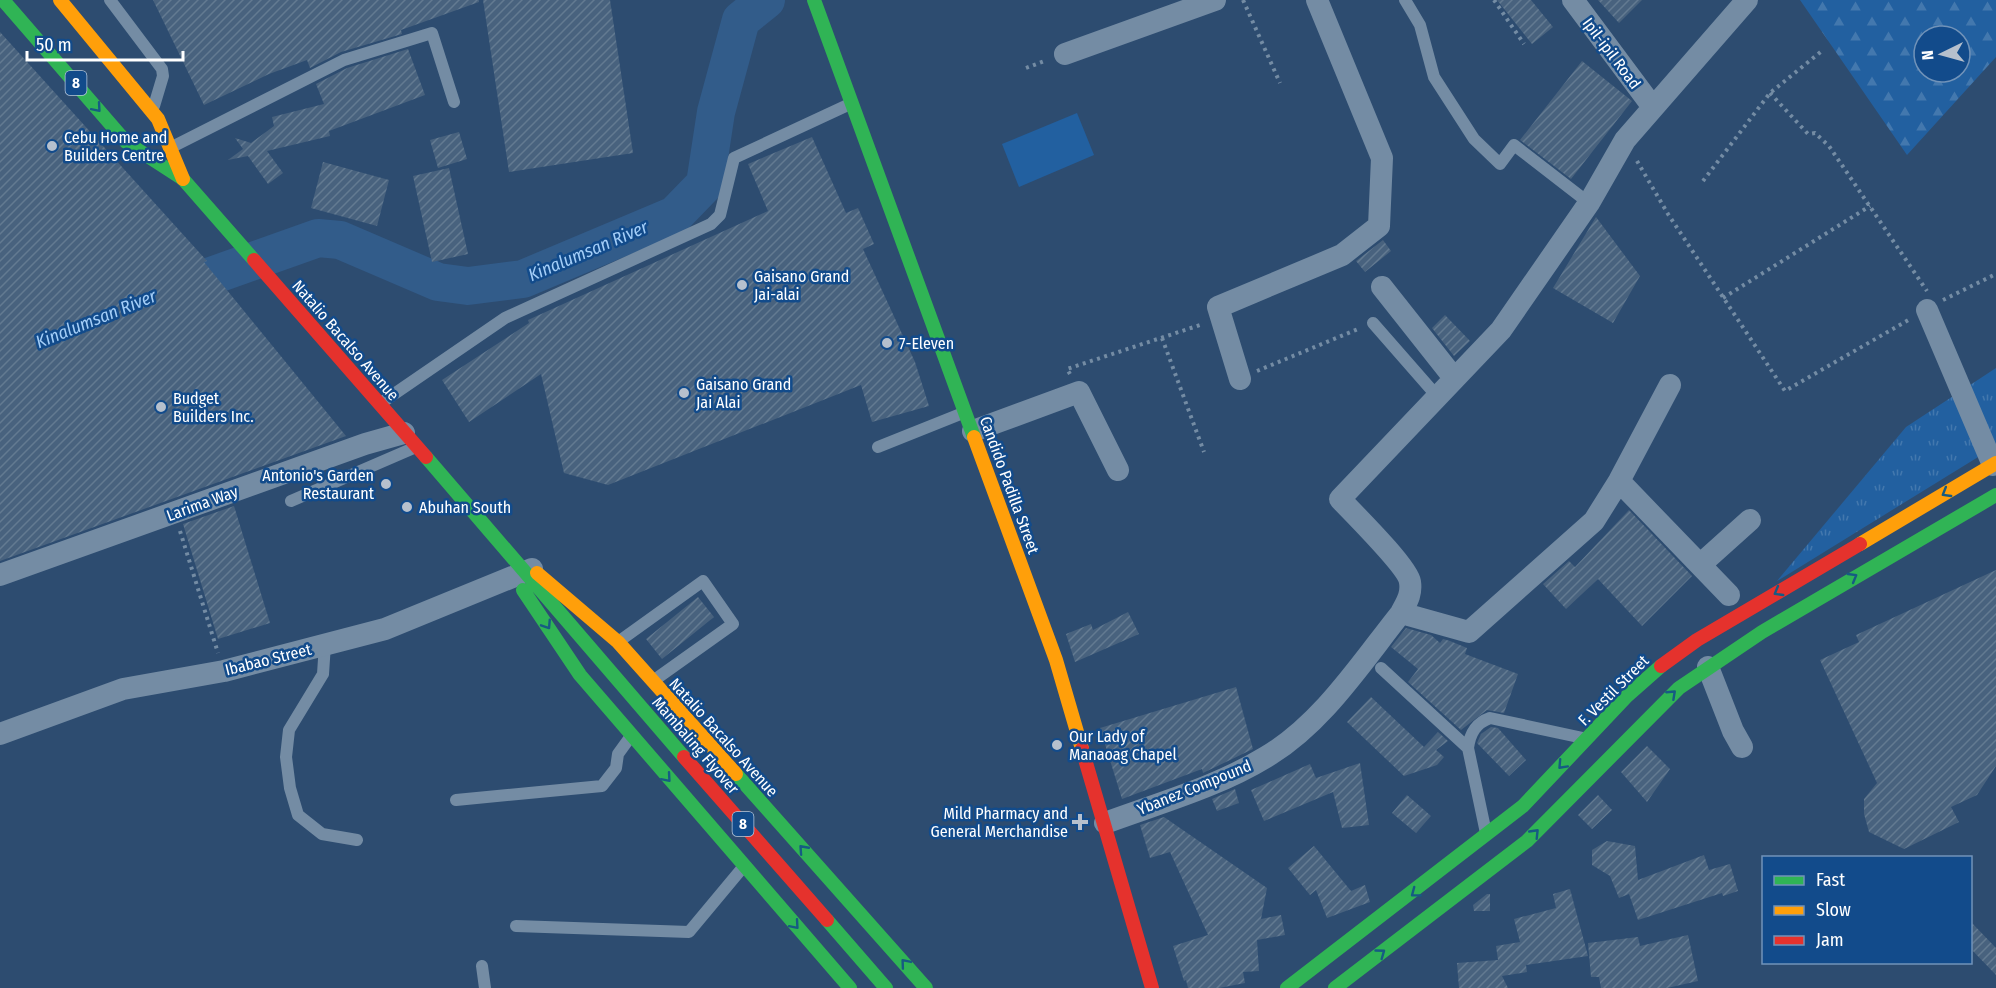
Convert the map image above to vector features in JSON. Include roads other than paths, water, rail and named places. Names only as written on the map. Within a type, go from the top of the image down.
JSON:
[{"type":"main road","name":"Natalio Bacalso Avenue","points":[[3,0],[126,142],[183,179],[239,240],[599,660]]},
{"type":"main road","name":"Natalio Bacalso Avenue","points":[[60,0],[158,119],[183,179]]},
{"type":"main road","name":"Candido Padilla Street","points":[[816,5],[1056,660],[1152,988]]},
{"type":"main road","name":"F. Vestil Street","points":[[1287,988],[1487,837],[1523,806],[1656,670],[1697,640],[1994,464]]},
{"type":"main road","points":[[1335,988],[1527,842],[1679,688],[1708,667],[1810,603],[1996,495]]},
{"type":"main road","name":"Natalio Bacalso Avenue","points":[[523,573],[618,642],[926,988]]},
{"type":"main road","name":"Natalio Bacalso Avenue","points":[[523,573],[580,675],[850,988]]},
{"type":"main road","name":"Mambaling Flyover","points":[[599,660],[886,988]]},
{"type":"street","points":[[1065,54],[1215,0]]},
{"type":"street","points":[[1240,379],[1218,307],[1342,255],[1379,226],[1382,158],[1317,0]]},
{"type":"street","name":"Ipil-ipil Road","points":[[1573,0],[1652,106]]},
{"type":"street","points":[[1670,385],[1620,481],[1594,521],[1469,632],[1401,613],[1410,596],[1410,580],[1340,499],[1436,395],[1501,330],[1589,203],[1624,140],[1747,0]]},
{"type":"street","points":[[1382,287],[1454,378]]},
{"type":"street","points":[[1931,307],[1994,464]]},
{"type":"street","points":[[969,422],[1080,392],[1118,470]]},
{"type":"street","name":"Larima Way","points":[[0,575],[365,444],[411,440]]},
{"type":"street","points":[[1620,481],[1729,595]]},
{"type":"street","points":[[1701,564],[1750,520]]},
{"type":"street","name":"Ibabao Street","points":[[0,734],[123,689],[224,671],[385,629],[523,573]]},
{"type":"street","name":"Ybanez Compound","points":[[1105,823],[1221,780],[1267,757],[1322,710],[1401,613]]},
{"type":"street","points":[[1708,667],[1733,732],[1742,747]]},
{"type":"lane","points":[[110,0],[162,69],[163,76],[152,111]]},
{"type":"lane","points":[[1405,0],[1420,25],[1434,77],[1474,139],[1500,164],[1514,145],[1589,203]]},
{"type":"lane","points":[[153,160],[170,148],[344,60],[432,33],[454,102]]},
{"type":"lane","points":[[380,404],[505,318],[711,224],[720,215],[734,158],[851,103]]},
{"type":"lane","points":[[1373,323],[1436,395]]},
{"type":"lane","points":[[878,447],[969,422]]},
{"type":"lane","points":[[291,501],[411,440]]},
{"type":"lane","points":[[618,642],[703,581],[733,624],[652,681]]},
{"type":"lane","points":[[325,644],[323,674],[289,730],[286,756],[290,788],[298,815],[322,834],[357,840]]},
{"type":"lane","points":[[1382,668],[1467,748]]},
{"type":"lane","points":[[1487,837],[1467,748],[1470,735],[1481,721],[1490,718],[1587,738]]},
{"type":"lane","points":[[456,800],[602,786],[616,768],[618,754],[631,736]]},
{"type":"lane","points":[[516,926],[689,932],[744,866]]},
{"type":"lane","points":[[482,966],[485,988]]},
{"type":"waterway","name":"Kinalumsan River","points":[[166,292],[318,238],[340,240],[438,282],[468,286],[523,279],[675,215],[705,184],[716,112],[741,20],[766,0]]},
{"type":"place","name":"Cebu Home and Builders Centre","points":[[52,146]]},
{"type":"place","name":"Gaisano Grand Jai-alai","points":[[742,285]]},
{"type":"place","name":"7-Eleven","points":[[887,343]]},
{"type":"place","name":"Gaisano Grand Jai Alai","points":[[684,393]]},
{"type":"place","name":"Budget Builders Inc.","points":[[161,407]]},
{"type":"place","name":"Antonio's Garden Restaurant","points":[[386,484]]},
{"type":"place","name":"Abuhan South","points":[[407,507]]},
{"type":"place","name":"Our Lady of Manaoag Chapel","points":[[1057,745]]},
{"type":"place","name":"Mild Pharmacy and General Merchandise","points":[[1080,822]]}]
